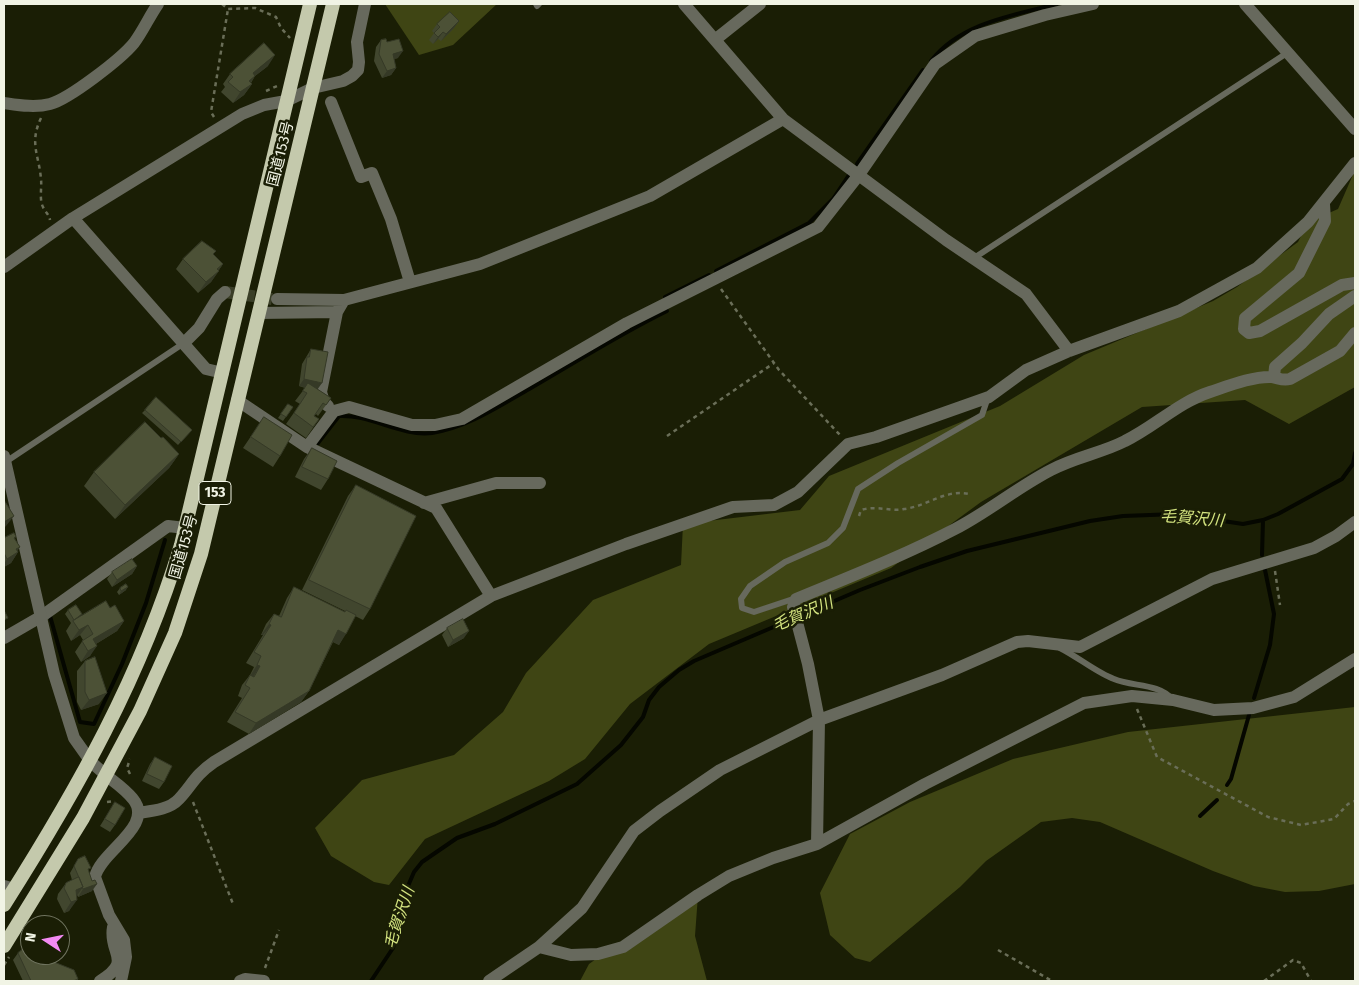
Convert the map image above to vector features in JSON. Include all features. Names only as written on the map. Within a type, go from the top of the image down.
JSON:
[{"type":"highway","name":"国道153号","points":[[4,905],[9,888],[91,762],[112,722],[167,592],[185,528],[223,372],[310,4]]},
{"type":"highway","name":"国道153号","points":[[4,946],[107,776],[140,711],[175,633],[201,554],[333,4]]},
{"type":"street","points":[[4,103],[23,106],[50,104],[61,99],[124,55],[135,42],[158,4]]},
{"type":"street","points":[[4,267],[73,218],[242,114],[264,105],[286,101],[314,88],[343,81],[358,70],[358,26],[365,4]]},
{"type":"street","points":[[684,4],[783,119],[858,176],[1026,294],[1069,351]]},
{"type":"street","points":[[716,39],[760,4]]},
{"type":"street","points":[[307,447],[334,411],[349,407],[412,425],[435,425],[462,419],[627,323],[818,228],[858,176],[935,64],[975,36],[1045,15],[1093,4]]},
{"type":"street","points":[[1245,4],[1287,53],[1327,94],[1355,129]]},
{"type":"street","points":[[331,102],[334,105],[361,177],[372,173],[391,219],[410,282]]},
{"type":"street","points":[[277,300],[344,300],[480,264],[650,196],[783,119]]},
{"type":"street","points":[[138,813],[162,809],[178,800],[198,773],[214,762],[491,596],[626,544],[733,507],[774,505],[798,492],[848,444],[876,437],[988,397],[1026,370],[1069,351],[1180,311],[1257,268],[1308,222],[1355,163]]},
{"type":"street","points":[[1324,204],[1325,221],[1299,273],[1245,318],[1244,329],[1249,333],[1260,331],[1342,285],[1355,284]]},
{"type":"street","points":[[73,218],[206,368],[223,372]]},
{"type":"street","points":[[184,343],[199,328],[217,299],[225,292]]},
{"type":"street","points":[[1274,377],[1275,367],[1302,343],[1329,314],[1355,296]]},
{"type":"street","points":[[334,411],[324,402],[321,392],[337,312],[344,300]]},
{"type":"street","points":[[258,313],[337,312]]},
{"type":"street","points":[[817,844],[819,720],[794,610],[796,599],[905,553],[956,528],[1050,470],[1071,460],[1124,442],[1155,425],[1190,400],[1210,392],[1274,377],[1282,381],[1290,379],[1340,351],[1355,333]]},
{"type":"street","points":[[237,400],[307,447],[436,508],[491,596]]},
{"type":"street","points":[[4,460],[54,674],[74,738],[91,762],[133,798],[138,813],[136,824],[130,834],[103,860],[95,877],[114,924],[124,940],[126,957],[121,981]]},
{"type":"street","points":[[424,503],[496,483],[540,483]]},
{"type":"street","points":[[489,981],[539,947],[582,908],[634,831],[720,770],[819,720],[942,675],[1016,642],[1028,640],[1080,647],[1212,579],[1314,548],[1336,536],[1355,522]]},
{"type":"street","points":[[4,638],[42,621],[168,526],[185,528]]},
{"type":"street","points":[[539,947],[571,955],[598,954],[624,947],[698,895],[729,876],[773,858],[817,844],[925,784],[1084,702],[1132,696],[1173,700],[1214,710],[1253,708],[1294,697],[1355,659]]},
{"type":"street","points":[[100,981],[113,973],[116,968],[117,954],[112,931],[114,924]]},
{"type":"street","points":[[240,981],[262,980]]},
{"type":"lane","points":[[974,258],[1287,53]]},
{"type":"lane","points":[[4,460],[184,343]]},
{"type":"lane","points":[[816,591],[754,612],[742,608],[741,599],[750,586],[785,562],[828,542],[843,528],[858,489],[898,463],[982,415],[988,397]]},
{"type":"lane","points":[[1054,645],[1082,658],[1114,679],[1166,692],[1173,700]]},
{"type":"path","points":[[222,4],[228,9],[256,8],[276,17],[281,28],[291,38]]},
{"type":"path","points":[[220,127],[211,112],[228,9]]},
{"type":"path","points":[[289,45],[293,29]]},
{"type":"path","points":[[263,93],[277,87],[278,80]]},
{"type":"path","points":[[23,106],[26,110],[42,115],[36,132],[35,149],[41,177],[43,207],[50,215],[48,237]]},
{"type":"path","points":[[714,280],[774,363],[848,444]]},
{"type":"path","points":[[667,436],[774,363]]},
{"type":"path","points":[[843,528],[850,527],[862,510],[871,507],[902,510],[955,491],[969,494]]},
{"type":"path","points":[[1273,559],[1280,605]]},
{"type":"path","points":[[1132,696],[1156,757],[1268,817],[1301,824],[1334,819],[1348,804],[1355,801]]},
{"type":"path","points":[[187,786],[233,904]]},
{"type":"path","points":[[262,980],[279,930]]},
{"type":"path","points":[[998,950],[1052,981]]},
{"type":"path","points":[[1264,981],[1293,960],[1301,963],[1311,981]]},
{"type":"green space","points":[[385,4],[497,4],[453,45],[419,55]]},
{"type":"green space","points":[[1355,170],[1355,387],[1289,424],[1245,400],[1142,407],[981,502],[891,568],[709,644],[630,704],[585,759],[549,781],[425,839],[389,885],[374,882],[331,856],[315,828],[362,780],[454,755],[503,712],[526,673],[593,600],[681,565],[683,524],[800,510],[829,476],[1000,406],[1084,355],[1213,301],[1237,287],[1298,242],[1308,222],[1338,209]]},
{"type":"green space","points":[[1355,707],[1355,884],[1319,891],[1285,892],[1254,886],[1213,871],[1100,822],[1072,818],[1041,822],[986,861],[960,887],[870,962],[855,958],[830,935],[820,893],[850,834],[910,802],[1013,759],[1128,732]]},
{"type":"green space","points":[[698,895],[695,936],[707,981],[580,981],[589,964],[624,947]]},
{"type":"building","points":[[450,12],[459,21],[446,34],[443,32],[438,37],[434,33],[440,27],[437,24]]},
{"type":"building","points":[[386,39],[387,42],[399,39],[403,51],[393,54],[396,68],[387,71],[379,54],[381,40]]},
{"type":"building","points":[[264,43],[275,55],[253,73],[255,76],[249,81],[252,84],[240,92],[228,82],[233,77],[230,74]]},
{"type":"building","points":[[202,241],[216,251],[213,254],[223,264],[217,269],[219,271],[206,282],[183,259]]},
{"type":"building","points":[[311,349],[328,352],[322,383],[304,379],[307,357],[309,357]]},
{"type":"building","points":[[308,383],[331,398],[326,405],[323,403],[314,416],[319,419],[313,427],[294,413],[307,393],[303,391]]},
{"type":"building","points":[[156,397],[192,430],[181,442],[145,410]]},
{"type":"building","points":[[288,404],[293,407],[286,417],[281,414]]},
{"type":"building","points":[[264,417],[292,435],[280,456],[251,437]]},
{"type":"building","points":[[145,422],[179,454],[125,505],[94,472]]},
{"type":"building","points":[[312,448],[337,461],[328,479],[302,467]]},
{"type":"building","points":[[356,485],[416,516],[370,609],[309,580]]},
{"type":"building","points":[[4,500],[14,516],[4,522]]},
{"type":"building","points":[[14,533],[16,536],[14,538],[20,547],[16,549],[18,552],[7,559],[4,553],[4,538]]},
{"type":"building","points":[[132,559],[137,566],[117,580],[112,572]]},
{"type":"building","points":[[126,584],[128,587],[121,591],[120,588]]},
{"type":"building","points":[[294,587],[345,612],[346,610],[356,615],[346,634],[338,630],[309,691],[256,723],[235,712],[250,688],[245,685],[250,675],[254,677],[260,666],[257,665],[261,656],[254,652],[271,625],[269,624],[274,614],[281,617]]},
{"type":"building","points":[[106,601],[110,608],[115,605],[124,621],[93,639],[97,646],[88,651],[82,641],[93,634],[88,625],[79,630],[73,621]]},
{"type":"building","points":[[76,605],[82,614],[74,620],[68,610]]},
{"type":"building","points":[[4,610],[8,618],[4,620]]},
{"type":"building","points":[[463,619],[469,631],[453,640],[447,628]]},
{"type":"building","points":[[95,657],[107,693],[89,700],[85,692],[85,661]]},
{"type":"building","points":[[155,757],[172,766],[164,782],[147,774]]},
{"type":"building","points":[[115,802],[125,808],[115,825],[105,819]]},
{"type":"building","points":[[85,856],[91,868],[88,869],[92,881],[95,880],[97,884],[83,889],[74,866],[78,859]]},
{"type":"building","points":[[79,877],[83,887],[76,890],[77,900],[71,902],[64,888],[66,883]]},
{"type":"building","points":[[24,965],[62,965],[74,970],[78,979],[73,981],[31,981]]},
{"type":"waterway","points":[[931,61],[943,48],[972,29],[989,22],[1057,4]]},
{"type":"waterway","points":[[857,164],[923,70]]},
{"type":"waterway","points":[[716,271],[809,223],[833,199],[849,175]]},
{"type":"waterway","points":[[665,297],[709,275]]},
{"type":"waterway","points":[[318,443],[339,416],[362,418],[397,429],[420,433],[432,433],[459,426],[495,409],[667,311]]},
{"type":"waterway","name":"毛賀沢川","points":[[371,981],[393,948],[405,893],[414,872],[422,862],[457,838],[495,824],[577,784],[621,745],[643,717],[649,700],[659,687],[679,670],[694,661],[860,590],[967,551],[1090,521],[1123,516],[1177,514],[1243,524],[1263,520],[1278,514],[1342,479],[1353,464],[1355,453]]},
{"type":"waterway","points":[[1262,555],[1263,520]]},
{"type":"waterway","points":[[48,617],[50,616],[80,722],[94,724],[122,664],[146,603],[165,540]]},
{"type":"waterway","points":[[1254,698],[1270,645],[1274,614],[1265,570]]},
{"type":"waterway","points":[[1227,785],[1231,779],[1249,715]]},
{"type":"waterway","points":[[1200,816],[1217,800]]},
{"type":"tunnel","points":[[225,292],[272,299]]}]
